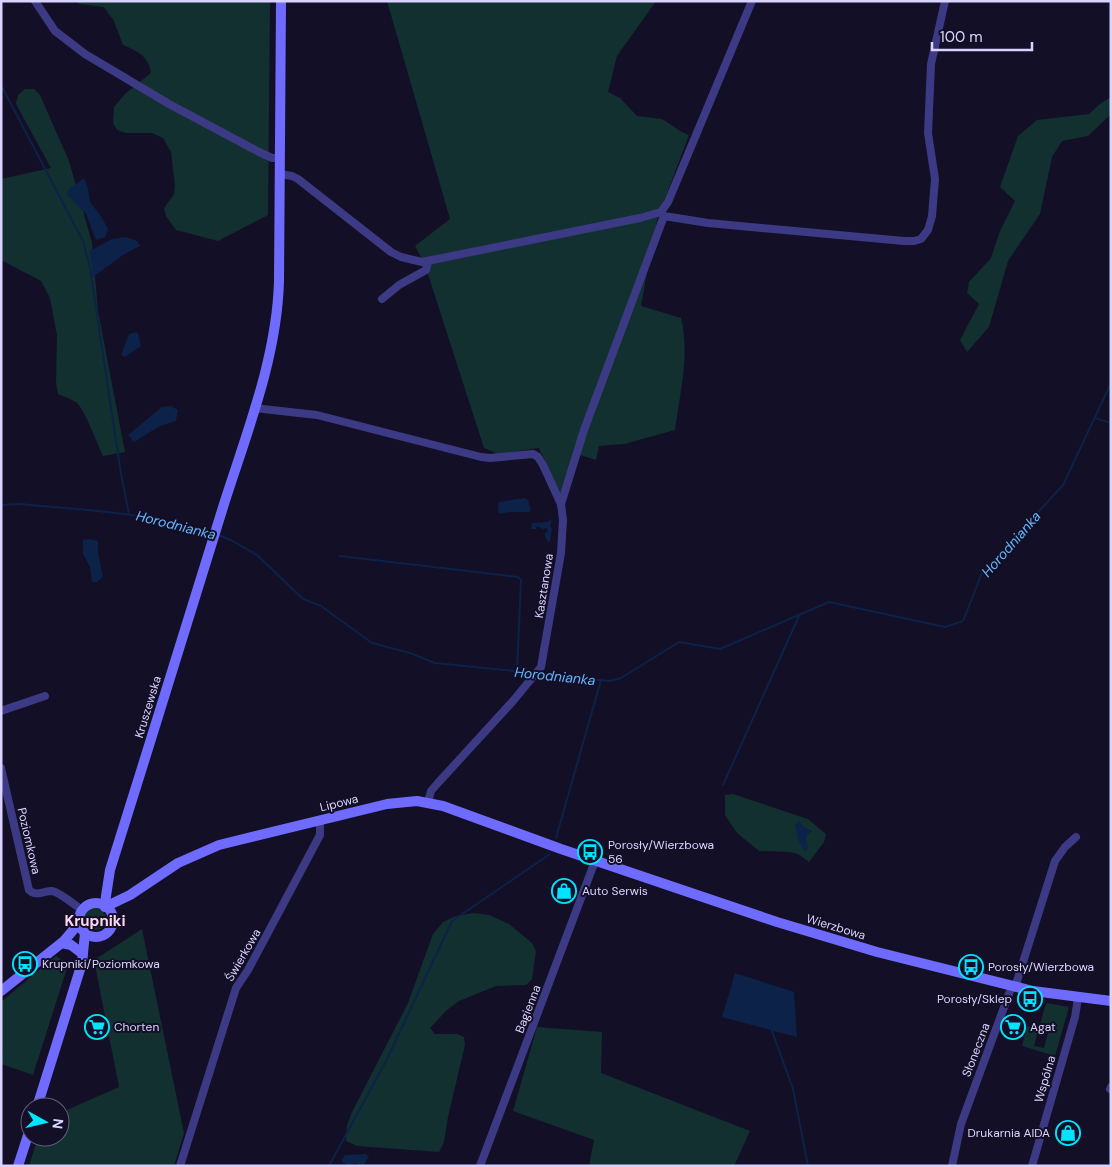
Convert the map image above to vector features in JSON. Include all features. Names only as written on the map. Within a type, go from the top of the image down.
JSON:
[{"type":"street","points":[[34,1],[55,31],[85,54],[169,104],[250,148],[272,158],[280,158]]},
{"type":"street","name":"Kruszewska","points":[[105,906],[108,880],[213,543],[274,339],[279,304],[281,1]]},
{"type":"street","points":[[561,504],[588,421],[663,214],[752,1]]},
{"type":"street","points":[[280,174],[298,179],[391,252],[410,260],[428,262],[663,214],[708,223],[914,241],[922,238],[928,230],[932,216],[934,179],[928,133],[931,64],[945,1]]},
{"type":"street","points":[[382,299],[399,285],[426,270],[428,262]]},
{"type":"street","points":[[254,408],[317,415],[481,457],[490,458],[533,454],[538,457],[543,465],[561,504]]},
{"type":"street","name":"Kasztanowa","points":[[428,802],[431,792],[437,784],[537,673],[549,622],[561,553],[563,520],[561,504]]},
{"type":"street","points":[[1,710],[45,696]]},
{"type":"street","name":"Poziomkowa","points":[[1,768],[29,890],[36,894],[52,891],[82,910]]},
{"type":"street","name":"Lipowa","points":[[105,906],[130,895],[178,863],[201,852],[235,840],[387,804],[417,801],[444,806],[561,849]]},
{"type":"street","name":"Świerkowa","points":[[180,1166],[236,988],[248,970],[320,835],[320,820]]},
{"type":"street","name":"Słoneczna","points":[[952,1166],[961,1124],[1013,987],[1017,981],[1055,861],[1065,847],[1076,837]]},
{"type":"street","name":"Wierzbowa","points":[[561,849],[777,922],[868,949],[1013,987],[1078,998],[1111,1001]]},
{"type":"street","name":"Bagienna","points":[[480,1166],[595,861]]},
{"type":"street","points":[[108,880],[116,892],[121,895],[130,895]]},
{"type":"street","name":"Kruszewska","points":[[94,904],[108,880]]},
{"type":"street","name":"Lipowa","points":[[112,918],[130,895]]},
{"type":"street","points":[[1,991],[63,942],[79,923],[82,910],[94,904],[105,906],[110,911],[112,924],[108,932],[97,938],[82,958]]},
{"type":"street","points":[[79,923],[85,933],[97,938]]},
{"type":"street","points":[[63,942],[85,933]]},
{"type":"street","points":[[40,1097],[82,958],[85,933]]},
{"type":"street","points":[[63,942],[76,948],[82,958]]},
{"type":"street","name":"Wspólna","points":[[1032,1166],[1075,1017],[1078,998]]},
{"type":"street","points":[[18,1166],[24,1147]]},
{"type":"green space","points":[[76,1],[270,1],[268,215],[218,241],[176,230],[166,216],[164,208],[174,194],[175,186],[171,152],[163,138],[152,133],[126,133],[117,130],[113,123],[114,107],[125,94],[151,73],[148,62],[142,55],[123,45],[114,21],[104,7],[79,4]]},
{"type":"green space","points":[[387,1],[656,1],[617,56],[608,92],[620,98],[637,116],[662,119],[689,135],[657,220],[641,306],[681,318],[685,345],[675,430],[624,444],[599,446],[596,460],[574,453],[560,493],[539,448],[498,454],[484,448],[425,265],[415,246],[450,219]]},
{"type":"green space","points":[[25,89],[34,89],[40,95],[69,161],[92,243],[98,311],[125,452],[103,456],[87,419],[79,406],[76,402],[58,394],[56,383],[57,335],[50,298],[41,281],[1,260],[1,179],[51,168],[16,104],[18,95]]},
{"type":"green space","points":[[1111,97],[1111,114],[1088,136],[1062,141],[1052,157],[1040,214],[1008,261],[989,327],[967,352],[960,340],[979,304],[967,293],[969,282],[991,258],[1000,231],[1015,201],[1000,187],[1018,136],[1037,120],[1089,114]]},
{"type":"green space","points":[[733,794],[808,819],[826,834],[824,842],[809,862],[798,854],[790,852],[759,851],[737,833],[725,815],[725,795]]},
{"type":"green space","points":[[95,908],[103,911],[106,919],[103,927],[95,930],[87,927],[84,919],[87,911]]},
{"type":"green space","points":[[474,913],[489,915],[509,924],[532,943],[536,951],[532,979],[526,985],[496,986],[459,1001],[447,1010],[430,1028],[435,1034],[457,1034],[464,1037],[465,1045],[444,1142],[439,1152],[357,1146],[346,1141],[347,1125],[352,1112],[408,1003],[433,934],[443,922],[456,916]]},
{"type":"green space","points":[[142,929],[184,1133],[174,1166],[29,1166],[35,1147],[70,1147],[70,1109],[119,1087],[94,960]]},
{"type":"green space","points":[[56,956],[68,965],[33,1075],[1,1064],[1,1053],[3,1051],[1,1048],[1,1002]]},
{"type":"green space","points":[[1046,1003],[1069,1007],[1055,1056],[1022,1046],[1027,1026],[1039,1028]],"holes":[[[1038,1030],[1048,1033],[1044,1048],[1034,1046]]]},
{"type":"green space","points":[[537,1027],[602,1032],[601,1073],[750,1131],[734,1166],[589,1166],[594,1140],[513,1111]]},
{"type":"water","points":[[84,178],[90,202],[108,229],[105,237],[96,240],[86,214],[67,195],[68,190]]},
{"type":"water","points":[[126,237],[137,241],[140,246],[123,255],[93,277],[90,251],[112,239]]},
{"type":"water","points":[[138,333],[141,346],[125,357],[121,355],[129,334]]},
{"type":"water","points":[[171,406],[178,410],[176,421],[160,426],[134,442],[128,435],[162,407]]},
{"type":"water","points":[[525,498],[528,500],[531,510],[529,512],[499,514],[499,502]]},
{"type":"water","points":[[552,519],[550,541],[548,542],[545,537],[545,533],[548,531],[546,528],[543,529],[537,526],[536,529],[531,529],[532,523],[547,522]]},
{"type":"water","points":[[83,540],[98,541],[98,553],[103,577],[97,582],[92,582],[90,567],[83,554]]},
{"type":"water","points":[[799,821],[804,827],[812,831],[806,836],[808,848],[805,852],[798,840],[795,825]]},
{"type":"water","points":[[735,973],[794,992],[797,1037],[722,1017]]},
{"type":"water","points":[[366,1154],[369,1156],[364,1165],[361,1166],[356,1163],[349,1165],[342,1162],[345,1155]]},
{"type":"waterway","points":[[1,85],[83,241],[90,268],[121,474],[129,514]]},
{"type":"waterway","name":"Horodnianka","points":[[538,674],[610,681],[621,678],[679,642],[720,649],[829,602],[945,627],[963,621],[982,573],[1063,485],[1111,383]]},
{"type":"waterway","points":[[1095,418],[1111,423]]},
{"type":"waterway","name":"Horodnianka","points":[[1,505],[19,504],[140,516],[164,520],[211,533]]},
{"type":"waterway","name":"Horodnianka","points":[[218,535],[257,555],[303,599],[321,606],[372,643],[410,653],[435,663],[534,673]]},
{"type":"waterway","points":[[340,556],[518,577],[521,580],[517,671]]},
{"type":"waterway","points":[[723,785],[799,616]]},
{"type":"waterway","points":[[556,838],[601,680]]},
{"type":"waterway","points":[[329,1166],[387,1059],[452,921],[550,854]]},
{"type":"waterway","points":[[772,1031],[793,1089],[808,1166]]},
{"type":"place","name":"Porosły/Wierzbowa 56","points":[[590,852]]},
{"type":"place","name":"Auto Serwis","points":[[564,891]]},
{"type":"place","name":"Krupniki/Poziomkowa","points":[[25,964]]},
{"type":"place","name":"Porosły/Wierzbowa","points":[[971,967]]},
{"type":"place","name":"Porosły/Sklep","points":[[1030,999]]},
{"type":"place","name":"Chorten","points":[[97,1027]]},
{"type":"place","name":"Agat","points":[[1013,1027]]},
{"type":"place","name":"Drukarnia AIDA","points":[[1068,1133]]},
{"type":"district","name":"Krupniki","points":[[95,921]]}]
